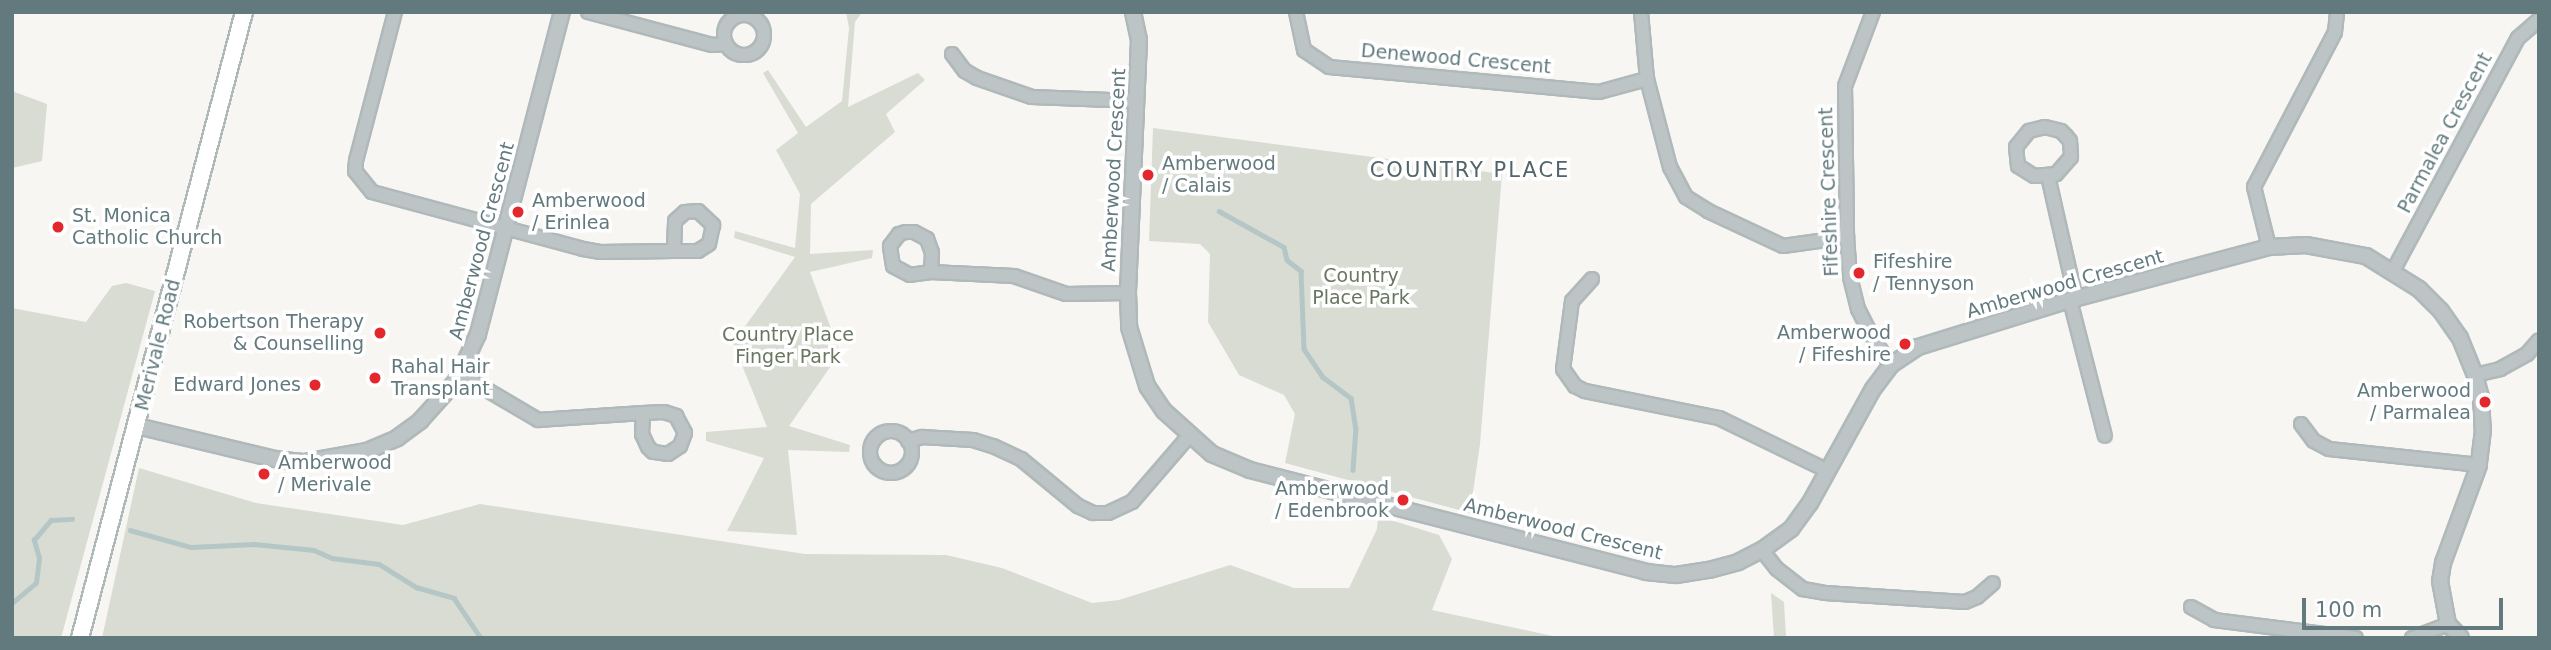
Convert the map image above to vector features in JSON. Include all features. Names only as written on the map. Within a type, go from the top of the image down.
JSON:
[{"type":"main road","name":"Merivale Road","points":[[80,638],[244,12]]},
{"type":"street","points":[[395,12],[356,161],[355,171],[361,182],[372,192],[600,252],[674,251]]},
{"type":"street","name":"Amberwood Crescent","points":[[137,426],[279,459],[305,462],[367,451],[397,438],[420,421],[460,374],[478,334],[562,12]]},
{"type":"street","points":[[588,12],[712,45],[726,44]]},
{"type":"street","name":"Amberwood Crescent","points":[[1133,12],[1139,40],[1128,293],[1129,327],[1147,386],[1164,411],[1212,454],[1250,470],[1646,572],[1676,575],[1709,570],[1738,562],[1762,550],[1791,529],[1810,503],[1873,389],[1891,365],[1918,347],[2073,300],[2269,247],[2306,245],[2356,254],[2393,271],[2419,289],[2441,311],[2460,338],[2475,375],[2481,397],[2483,430],[2479,465],[2443,563],[2441,594],[2448,624]]},
{"type":"street","name":"Denewood Crescent","points":[[1296,12],[1304,50],[1329,67],[1599,92],[1647,79]]},
{"type":"street","points":[[1641,12],[1647,79],[1671,167],[1686,197],[1708,211],[1783,246],[1847,237]]},
{"type":"street","name":"Fifeshire Crescent","points":[[1872,12],[1845,86],[1847,237],[1850,277],[1858,309],[1872,337],[1891,365]]},
{"type":"street","points":[[2269,247],[2254,187],[2335,32],[2337,12]]},
{"type":"street","name":"Parmalea Crescent","points":[[2393,271],[2518,38],[2539,20]]},
{"type":"street","points":[[952,54],[965,71],[977,78],[1032,97],[1136,101]]},
{"type":"street","points":[[2045,127],[2061,131],[2071,149],[2068,164],[2048,176],[2025,172],[2018,166],[2014,154],[2023,135],[2045,127]]},
{"type":"street","points":[[2048,176],[2073,300],[2105,436]]},
{"type":"street","points":[[931,272],[1014,276],[1066,294],[1128,293]]},
{"type":"street","points":[[1592,279],[1572,301],[1563,369],[1575,386],[1585,391],[1719,418],[1828,471]]},
{"type":"street","points":[[2475,375],[2500,369],[2527,354],[2539,340]]},
{"type":"street","points":[[460,374],[538,420],[643,413]]},
{"type":"street","points":[[2301,424],[2314,441],[2329,449],[2479,465]]},
{"type":"street","points":[[908,441],[922,437],[973,440],[993,446],[1021,459],[1078,506],[1093,513],[1108,513],[1132,502],[1189,436]]},
{"type":"street","points":[[1762,550],[1777,569],[1803,589],[1825,593],[1965,602],[1977,597],[1993,583]]},
{"type":"street","points":[[2191,607],[2214,620],[2356,638]]},
{"type":"street","points":[[2412,638],[2448,624],[2461,638]]},
{"type":"green space","name":"Country Place Finger Park","points":[[846,12],[862,12],[855,22],[848,107],[918,73],[925,80],[886,114],[895,132],[811,204],[810,254],[873,250],[872,258],[810,272],[840,353],[789,426],[850,445],[849,452],[788,450],[797,535],[727,531],[764,458],[706,441],[706,432],[767,427],[733,343],[795,257],[734,238],[735,231],[795,248],[800,194],[776,150],[798,133],[763,73],[768,70],[806,127],[842,101],[849,28]]},
{"type":"green space","points":[[12,91],[47,104],[42,161],[12,168]]},
{"type":"green space","name":"Country Place Park","points":[[1153,128],[1502,174],[1480,444],[1470,513],[1285,463],[1295,414],[1284,395],[1239,375],[1208,322],[1210,254],[1200,244],[1149,241]]},
{"type":"green space","points":[[126,283],[155,291],[61,638],[12,638],[12,308],[86,322],[112,286]]},
{"type":"green space","points":[[139,468],[256,503],[403,525],[480,504],[805,554],[946,555],[1002,568],[1092,603],[1119,600],[1230,565],[1294,588],[1349,588],[1377,529],[1378,516],[1439,535],[1452,559],[1432,610],[1562,638],[102,638]]},
{"type":"green space","points":[[1771,593],[1784,602],[1786,638],[1774,638]]},
{"type":"waterway","points":[[1219,211],[1284,247],[1287,260],[1301,271],[1304,349],[1323,377],[1351,398],[1356,428],[1353,470]]},
{"type":"waterway","points":[[12,603],[36,583],[39,558],[34,540],[51,520],[72,519]]},
{"type":"waterway","points":[[130,530],[191,547],[254,544],[314,550],[332,558],[379,564],[416,587],[454,598],[481,638]]},
{"type":"waterway","points":[[653,638],[661,638]]},
{"type":"place","name":"Amberwood / Calais","points":[[1148,175]]},
{"type":"place","name":"Amberwood / Erinlea","points":[[518,212]]},
{"type":"place","name":"St. Monica Catholic Church","points":[[58,227]]},
{"type":"place","name":"Fifeshire / Tennyson","points":[[1859,273]]},
{"type":"place","name":"Robertson Therapy & Counselling","points":[[380,333]]},
{"type":"place","name":"Amberwood / Fifeshire","points":[[1905,344]]},
{"type":"place","name":"Rahal Hair Transplant","points":[[375,378]]},
{"type":"place","name":"Edward Jones","points":[[315,385]]},
{"type":"place","name":"Amberwood / Parmalea","points":[[2485,402]]},
{"type":"place","name":"Amberwood / Merivale","points":[[264,474]]},
{"type":"place","name":"Amberwood / Edenbrook","points":[[1403,500]]},
{"type":"district","name":"COUNTRY PLACE","points":[[1470,170]]}]
